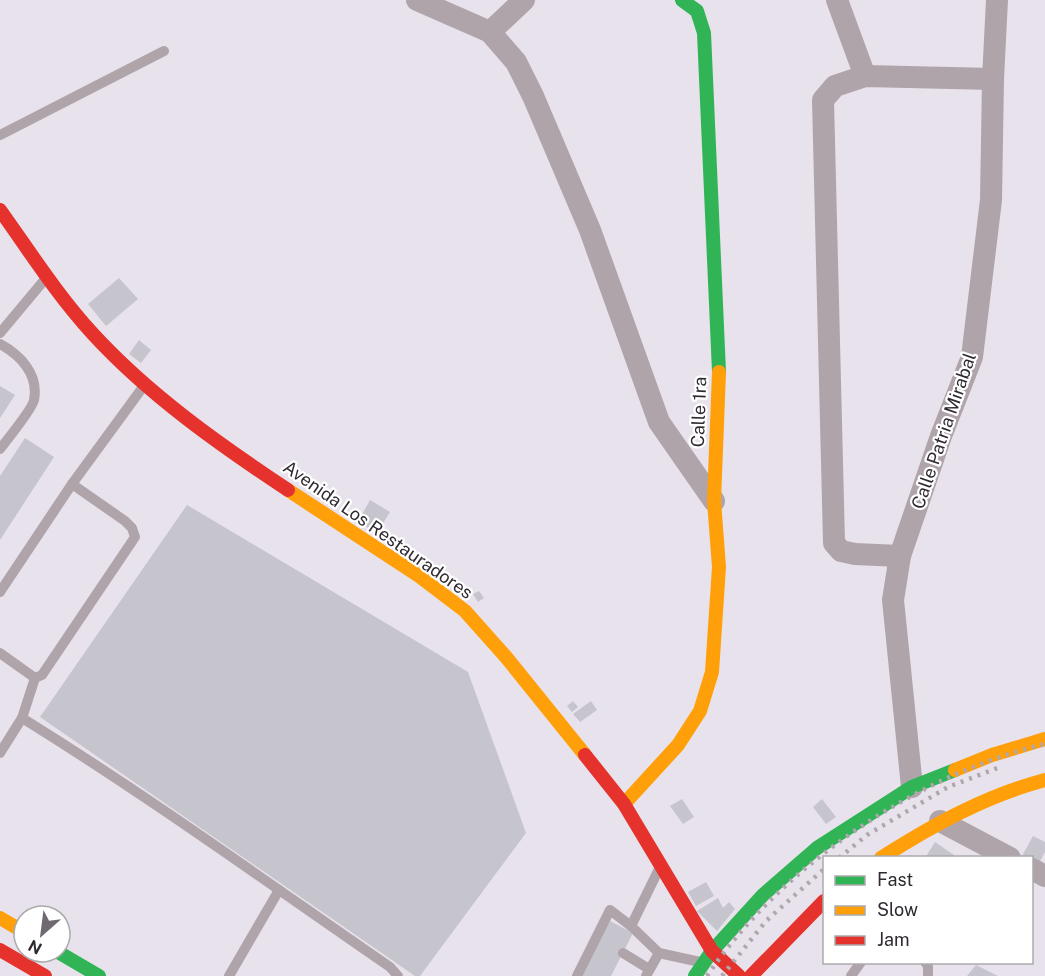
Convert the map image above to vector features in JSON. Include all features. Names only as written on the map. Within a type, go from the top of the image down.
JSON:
[{"type":"street","points":[[417,0],[490,32],[516,62],[533,96],[590,230],[659,423],[714,501]]},
{"type":"street","points":[[490,32],[524,0]]},
{"type":"street","name":"Calle 1ra","points":[[624,804],[678,745],[700,711],[712,672],[719,567],[714,501],[719,377],[704,33],[697,11],[682,0]]},
{"type":"street","points":[[837,0],[865,76]]},
{"type":"street","name":"Calle Patria Mirabal","points":[[912,787],[893,600],[900,556],[941,436],[972,357],[991,200],[993,79],[998,0]]},
{"type":"street","points":[[900,556],[841,551],[834,543],[823,100],[835,86],[865,76],[993,79]]},
{"type":"street","name":"Avenida Los Restauradores","points":[[0,210],[46,277],[93,334],[145,384],[234,454],[419,576],[465,611],[506,657],[624,804],[712,951],[749,976]]},
{"type":"street","points":[[695,976],[712,951],[763,895],[817,848],[912,787],[992,755],[1045,739]]},
{"type":"street","points":[[884,856],[940,821],[1016,786],[1045,780]]},
{"type":"street","points":[[940,821],[1006,856]]},
{"type":"street","points":[[749,976],[823,903]]},
{"type":"street","points":[[0,950],[45,976]]},
{"type":"street","points":[[72,960],[99,976]]},
{"type":"lane","points":[[0,135],[164,51]]},
{"type":"lane","points":[[0,235],[8,223]]},
{"type":"lane","points":[[0,333],[46,277]]},
{"type":"lane","points":[[0,344],[13,351],[26,365],[33,382],[34,401],[0,449]]},
{"type":"lane","points":[[0,592],[72,484],[145,384]]},
{"type":"lane","points":[[0,753],[22,718],[35,678],[42,675],[135,537],[132,528],[125,521],[72,484]]},
{"type":"lane","points":[[0,653],[35,678]]},
{"type":"lane","points":[[22,718],[279,890],[390,967],[398,976]]},
{"type":"lane","points":[[631,926],[661,865]]},
{"type":"lane","points":[[229,976],[279,890]]},
{"type":"lane","points":[[579,974],[598,940],[610,910],[659,952],[703,963]]},
{"type":"lane","points":[[623,953],[647,973],[659,952]]},
{"type":"lane","points":[[851,976],[860,964]]},
{"type":"building","points":[[119,278],[138,299],[106,326],[88,304]]},
{"type":"building","points":[[139,340],[151,350],[141,363],[129,354]]},
{"type":"building","points":[[0,386],[15,395],[0,418]]},
{"type":"building","points":[[25,438],[54,457],[0,540],[0,476]]},
{"type":"building","points":[[370,500],[390,512],[377,533],[358,522]]},
{"type":"building","points":[[187,505],[468,672],[526,833],[420,976],[415,976],[40,717]]},
{"type":"building","points":[[479,591],[484,598],[478,602],[473,594]]},
{"type":"building","points":[[573,701],[578,707],[572,712],[567,706]]},
{"type":"building","points":[[591,701],[597,710],[580,722],[573,714]]},
{"type":"building","points":[[682,799],[694,817],[683,824],[670,806]]},
{"type":"building","points":[[822,799],[836,817],[826,824],[813,807]]},
{"type":"building","points":[[1033,836],[1045,842],[1045,852],[1038,865],[1033,862],[1033,856],[1022,856]]},
{"type":"building","points":[[935,842],[954,855],[953,856],[926,856]]},
{"type":"building","points":[[706,882],[714,896],[696,906],[688,892]]},
{"type":"building","points":[[718,898],[723,908],[729,902],[735,909],[717,931],[697,911]]},
{"type":"building","points":[[610,921],[633,933],[611,976],[581,976]]},
{"type":"building","points":[[976,965],[998,976],[967,976]]},
{"type":"railway","points":[[707,976],[737,936],[773,898],[812,863],[855,830],[901,802],[948,778],[997,758],[1045,744]]},
{"type":"railway","points":[[841,856],[867,835],[948,787],[1000,767]]},
{"type":"railway","points":[[722,976],[766,921],[823,870]]},
{"type":"traffic: fast","points":[[682,0],[697,11],[704,33],[719,372]]},
{"type":"traffic: fast","points":[[695,976],[712,951],[763,895],[817,848],[912,787],[955,770]]},
{"type":"traffic: fast","points":[[72,960],[99,976]]},
{"type":"traffic: slow","points":[[624,804],[678,745],[700,711],[712,672],[719,567],[714,501],[719,372]]},
{"type":"traffic: slow","points":[[288,490],[419,576],[465,611],[506,657],[585,755]]},
{"type":"traffic: slow","points":[[955,770],[992,755],[1045,739]]},
{"type":"traffic: slow","points":[[884,856],[920,834],[980,803],[1045,780]]},
{"type":"traffic: slow","points":[[0,918],[12,925]]},
{"type":"traffic: jam","points":[[0,210],[68,304],[115,356],[186,418],[288,490]]},
{"type":"traffic: jam","points":[[585,755],[624,804],[712,951],[739,976]]},
{"type":"traffic: jam","points":[[751,976],[823,902]]},
{"type":"traffic: jam","points":[[0,950],[45,976]]}]
